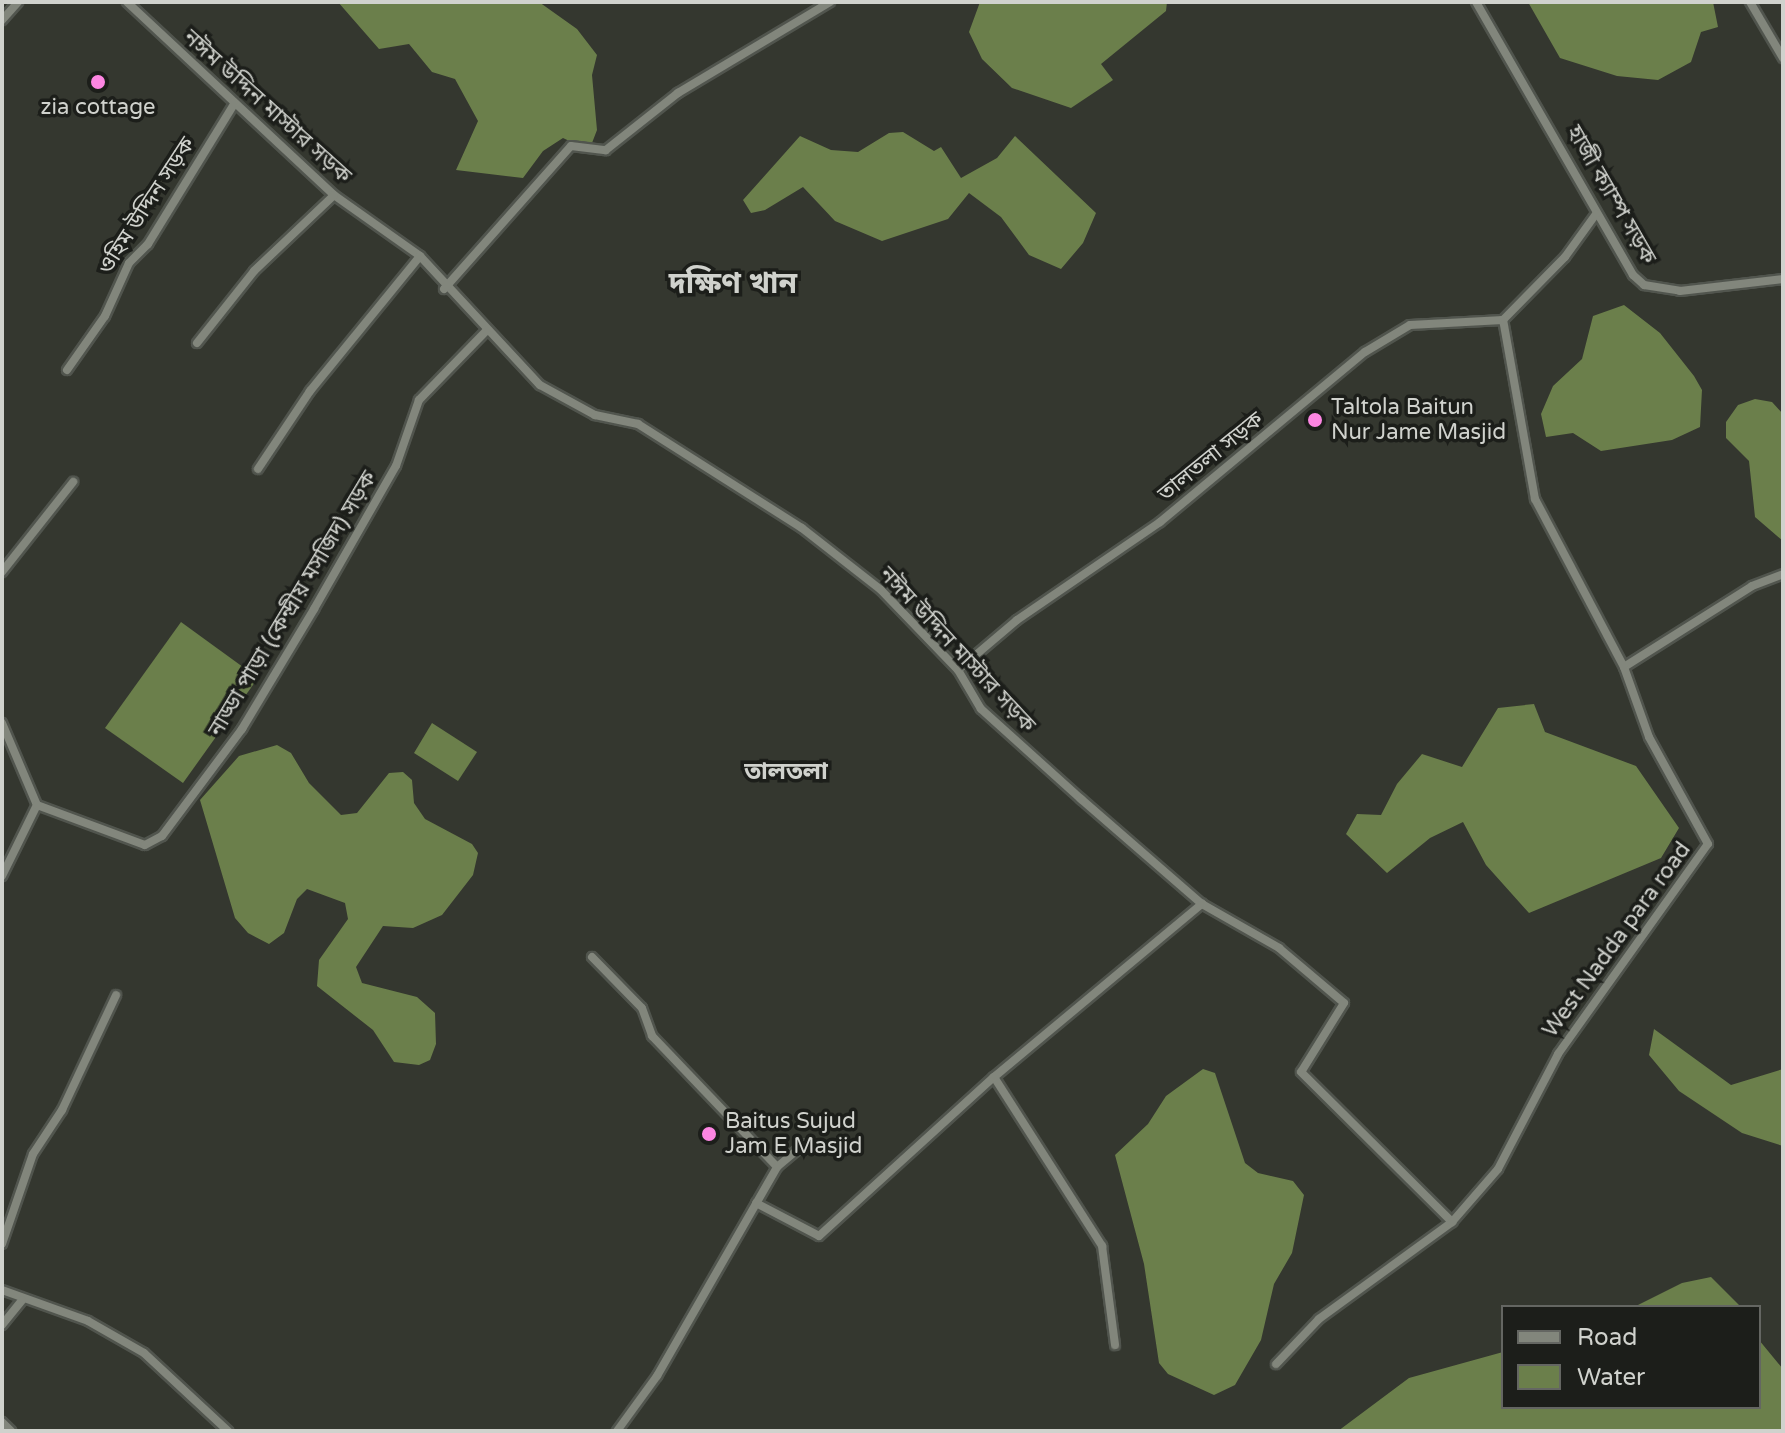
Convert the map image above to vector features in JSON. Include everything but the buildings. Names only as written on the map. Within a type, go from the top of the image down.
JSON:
[{"type":"street","points":[[2,20],[18,2]]},
{"type":"street","name":"নঈম উদ্দিন মাস্টার সড়ক","points":[[127,2],[334,195],[420,256],[444,289],[540,385],[595,415],[638,424],[802,528],[881,590],[958,670],[981,709],[1202,904],[1279,948],[1344,1003],[1301,1072],[1452,1222]]},
{"type":"street","points":[[444,289],[571,146],[606,150],[678,93],[830,2]]},
{"type":"street","name":"হাজী ক্যাম্প সড়ক","points":[[1476,2],[1596,214],[1644,285],[1680,291],[1783,279]]},
{"type":"street","points":[[1750,2],[1783,58]]},
{"type":"street","name":"ওহিম উদ্দিন সড়ক","points":[[67,370],[105,316],[129,263],[148,244],[234,104]]},
{"type":"street","points":[[197,343],[254,271],[334,195]]},
{"type":"street","points":[[1503,320],[1565,257],[1596,214]]},
{"type":"street","points":[[258,469],[310,391],[420,256]]},
{"type":"street","name":"West Nadda para road","points":[[1452,1222],[1498,1169],[1558,1054],[1708,844],[1649,737],[1624,667],[1535,499],[1503,320]]},
{"type":"street","name":"তালতলা সড়ক","points":[[958,670],[1017,620],[1160,522],[1365,352],[1410,325],[1503,320]]},
{"type":"street","name":"নাড্ডা পাড়া (কেন্দ্রীয় মসজিদ) সড়ক","points":[[37,805],[145,845],[162,836],[242,729],[314,609],[396,466],[419,400],[487,330]]},
{"type":"street","points":[[2,572],[73,482]]},
{"type":"street","points":[[1624,667],[1752,586],[1783,574]]},
{"type":"street","points":[[2,723],[37,805],[2,876]]},
{"type":"street","points":[[756,1203],[819,1236],[994,1077],[1202,904]]},
{"type":"street","points":[[592,957],[642,1008],[652,1036],[777,1167]]},
{"type":"street","points":[[2,1244],[33,1154],[62,1110],[116,995]]},
{"type":"street","points":[[994,1077],[1102,1246],[1115,1345]]},
{"type":"street","points":[[617,1431],[657,1376],[777,1167],[804,1144]]},
{"type":"street","points":[[1276,1364],[1319,1319],[1452,1222]]},
{"type":"street","points":[[2,1290],[22,1300],[88,1321],[144,1353],[228,1431]]},
{"type":"street","points":[[2,1325],[22,1300]]},
{"type":"street","points":[[2,1422],[11,1431]]},
{"type":"water","points":[[338,2],[539,2],[577,29],[597,55],[592,75],[597,130],[592,143],[582,147],[563,138],[543,151],[523,178],[456,170],[478,121],[455,79],[432,72],[409,44],[379,49]]},
{"type":"water","points":[[980,2],[1167,2],[1166,11],[1101,64],[1113,80],[1071,108],[1012,88],[982,59],[969,32]]},
{"type":"water","points":[[1528,2],[1713,2],[1718,27],[1701,32],[1691,62],[1658,80],[1617,76],[1560,58]]},
{"type":"water","points":[[903,132],[934,151],[941,147],[961,178],[997,158],[1015,136],[1096,213],[1083,243],[1061,269],[1029,255],[1001,217],[969,193],[948,219],[882,241],[835,221],[803,187],[765,210],[751,213],[743,200],[800,136],[831,150],[858,152],[889,133]]},
{"type":"water","points":[[1624,305],[1660,333],[1694,376],[1702,390],[1700,427],[1672,440],[1601,451],[1573,433],[1546,437],[1541,414],[1553,386],[1582,359],[1593,316]]},
{"type":"water","points":[[1755,399],[1772,402],[1783,414],[1783,541],[1755,517],[1749,461],[1726,438],[1726,422],[1738,405]]},
{"type":"water","points":[[181,622],[258,678],[183,783],[105,728]]},
{"type":"water","points":[[1534,704],[1545,732],[1636,766],[1679,828],[1661,858],[1529,913],[1486,865],[1463,822],[1430,838],[1387,873],[1346,834],[1357,814],[1381,815],[1397,784],[1422,754],[1462,767],[1498,708]]},
{"type":"water","points":[[432,723],[477,752],[458,781],[414,753]]},
{"type":"water","points":[[277,745],[291,753],[309,783],[341,815],[357,813],[389,773],[403,772],[412,780],[414,803],[425,819],[472,844],[478,853],[473,875],[442,915],[413,928],[383,926],[356,967],[362,983],[417,997],[435,1013],[436,1044],[430,1060],[419,1065],[394,1062],[373,1030],[317,986],[319,960],[348,919],[345,903],[307,889],[297,899],[284,933],[269,944],[248,933],[235,918],[200,800],[239,756]]},
{"type":"water","points":[[1654,1029],[1731,1085],[1783,1069],[1783,1146],[1742,1133],[1679,1091],[1649,1055]]},
{"type":"water","points":[[1203,1069],[1215,1073],[1245,1163],[1258,1173],[1293,1181],[1304,1195],[1292,1253],[1274,1284],[1261,1340],[1235,1385],[1214,1395],[1168,1374],[1159,1363],[1144,1264],[1115,1155],[1148,1124],[1166,1096]]},
{"type":"water","points":[[1711,1277],[1739,1305],[1638,1305],[1682,1283]]},
{"type":"water","points":[[1761,1342],[1783,1369],[1783,1431],[1338,1431],[1409,1378],[1501,1353],[1501,1409],[1761,1409]]},
{"type":"place","name":"zia cottage","points":[[98,82]]},
{"type":"place","name":"Taltola Baitun Nur Jame Masjid","points":[[1315,420]]},
{"type":"place","name":"Baitus Sujud Jam E Masjid","points":[[709,1134]]},
{"type":"district","name":"দক্ষিণ খান","points":[[733,284]]},
{"type":"district","name":"তালতলা","points":[[786,772]]}]
